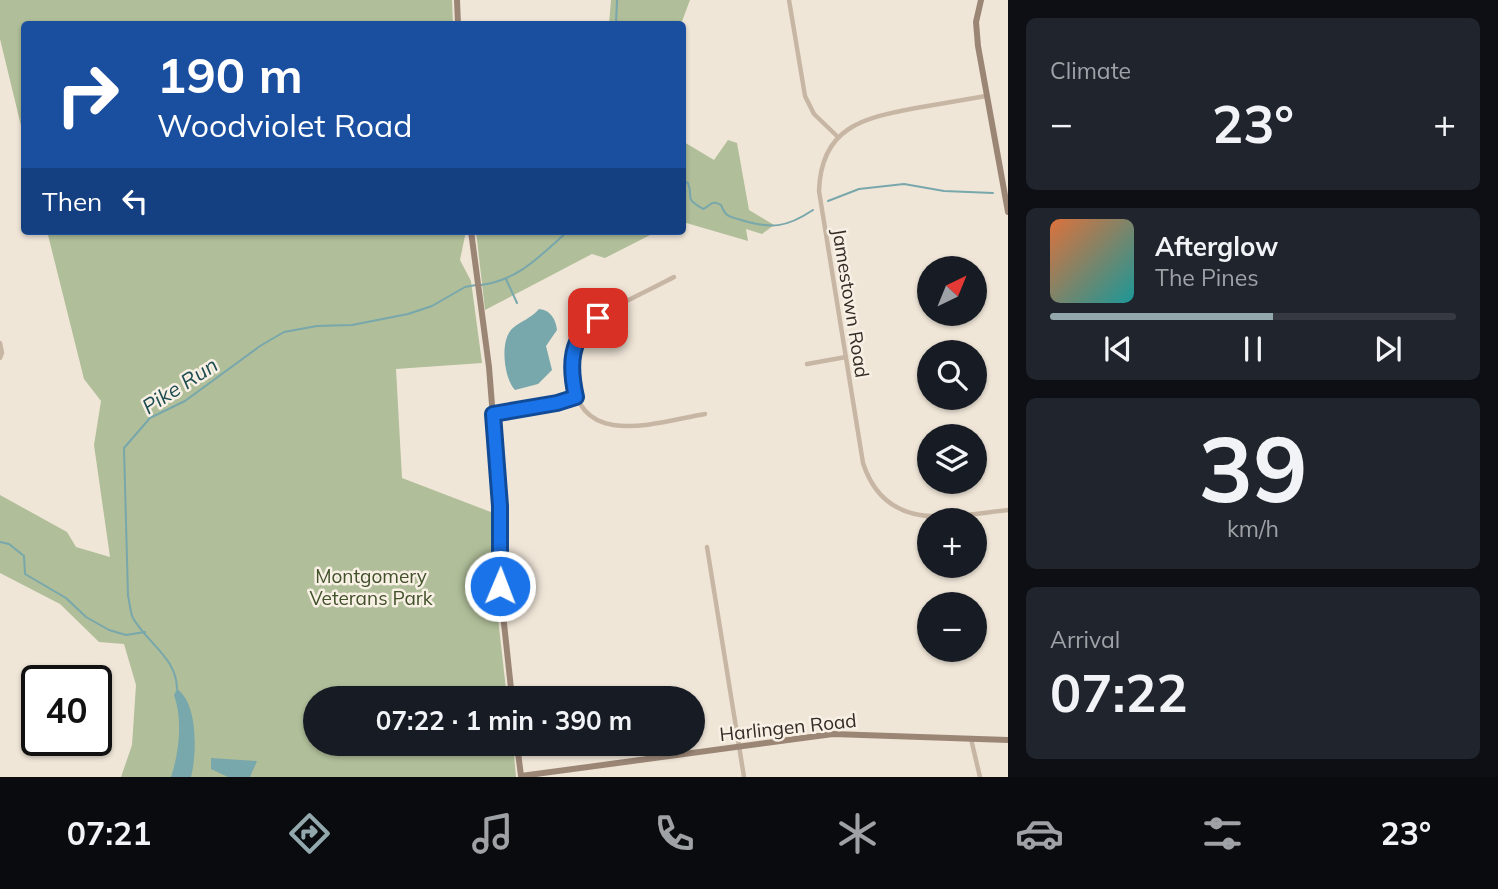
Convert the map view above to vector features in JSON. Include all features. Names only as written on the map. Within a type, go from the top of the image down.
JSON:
[{"type":"street","points":[[457,0],[458,21]]},
{"type":"street","points":[[789,0],[804,96],[814,114],[838,138]]},
{"type":"street","points":[[981,0],[976,22],[978,46],[1008,212]]},
{"type":"street","name":"Jamestown Road","points":[[986,96],[872,117],[853,125],[838,138],[823,163],[819,191],[863,463],[871,482],[883,497],[909,514],[928,517],[1008,510]]},
{"type":"street","points":[[472,235],[493,414],[500,506],[500,586],[511,686]]},
{"type":"street","points":[[674,277],[598,318],[583,330],[572,353],[576,397],[588,414],[612,426],[627,427],[705,414]]},
{"type":"street","points":[[0,343],[0,358]]},
{"type":"street","points":[[807,364],[846,357]]},
{"type":"street","points":[[493,414],[576,397]]},
{"type":"street","points":[[707,547],[744,777]]},
{"type":"street","name":"Harlingen Road","points":[[518,756],[521,777],[846,733],[1008,740]]},
{"type":"street","points":[[971,738],[980,777]]},
{"type":"green space","points":[[0,0],[452,0],[453,21],[21,21],[21,126],[0,39]]},
{"type":"green space","points":[[611,0],[690,0],[682,21],[609,21]]},
{"type":"green space","points":[[728,140],[737,143],[749,210],[774,225],[762,234],[746,229],[748,241],[686,223],[686,143],[714,160]]},
{"type":"green space","name":"Montgomery Veterans Park","points":[[48,235],[465,235],[460,260],[471,281],[482,363],[396,369],[402,478],[496,514],[498,526],[495,528],[493,574],[506,686],[303,686],[303,756],[514,756],[516,777],[121,777],[132,745],[136,685],[124,644],[99,642],[60,604],[0,573],[0,495],[67,532],[76,547],[110,557],[94,445],[101,401],[84,379]]},
{"type":"green space","points":[[476,235],[650,235],[605,258],[592,254],[485,310]]},
{"type":"water","points":[[539,309],[550,313],[557,330],[546,346],[552,370],[538,384],[515,390],[506,368],[506,341],[513,328]]},
{"type":"water","points":[[177,689],[189,705],[192,717],[195,743],[191,777],[171,777],[179,736],[174,695]]},
{"type":"water","points":[[211,758],[257,761],[250,777],[228,777],[211,769]]},
{"type":"waterway","name":"Pike Run","points":[[616,21],[617,0]]},
{"type":"waterway","points":[[686,182],[690,188],[691,200],[703,209],[718,203],[724,212],[733,218],[752,223],[778,225],[795,220],[813,210]]},
{"type":"waterway","points":[[828,201],[859,189],[904,184],[944,191],[993,193]]},
{"type":"waterway","name":"Pike Run","points":[[481,285],[518,272],[564,235]]},
{"type":"waterway","points":[[506,279],[517,303]]},
{"type":"waterway","name":"Pike Run","points":[[177,689],[172,668],[131,613],[128,596],[124,448],[150,418],[185,401],[260,346],[284,332],[317,326],[352,325],[408,314],[432,306],[465,287],[476,285]]},
{"type":"waterway","points":[[0,542],[9,544],[24,556],[25,574],[66,598],[86,617],[109,630],[126,635],[145,632]]},
{"type":"route","points":[[500,586],[500,506],[493,414],[538,407],[576,397],[572,353],[583,330],[598,318]]}]
